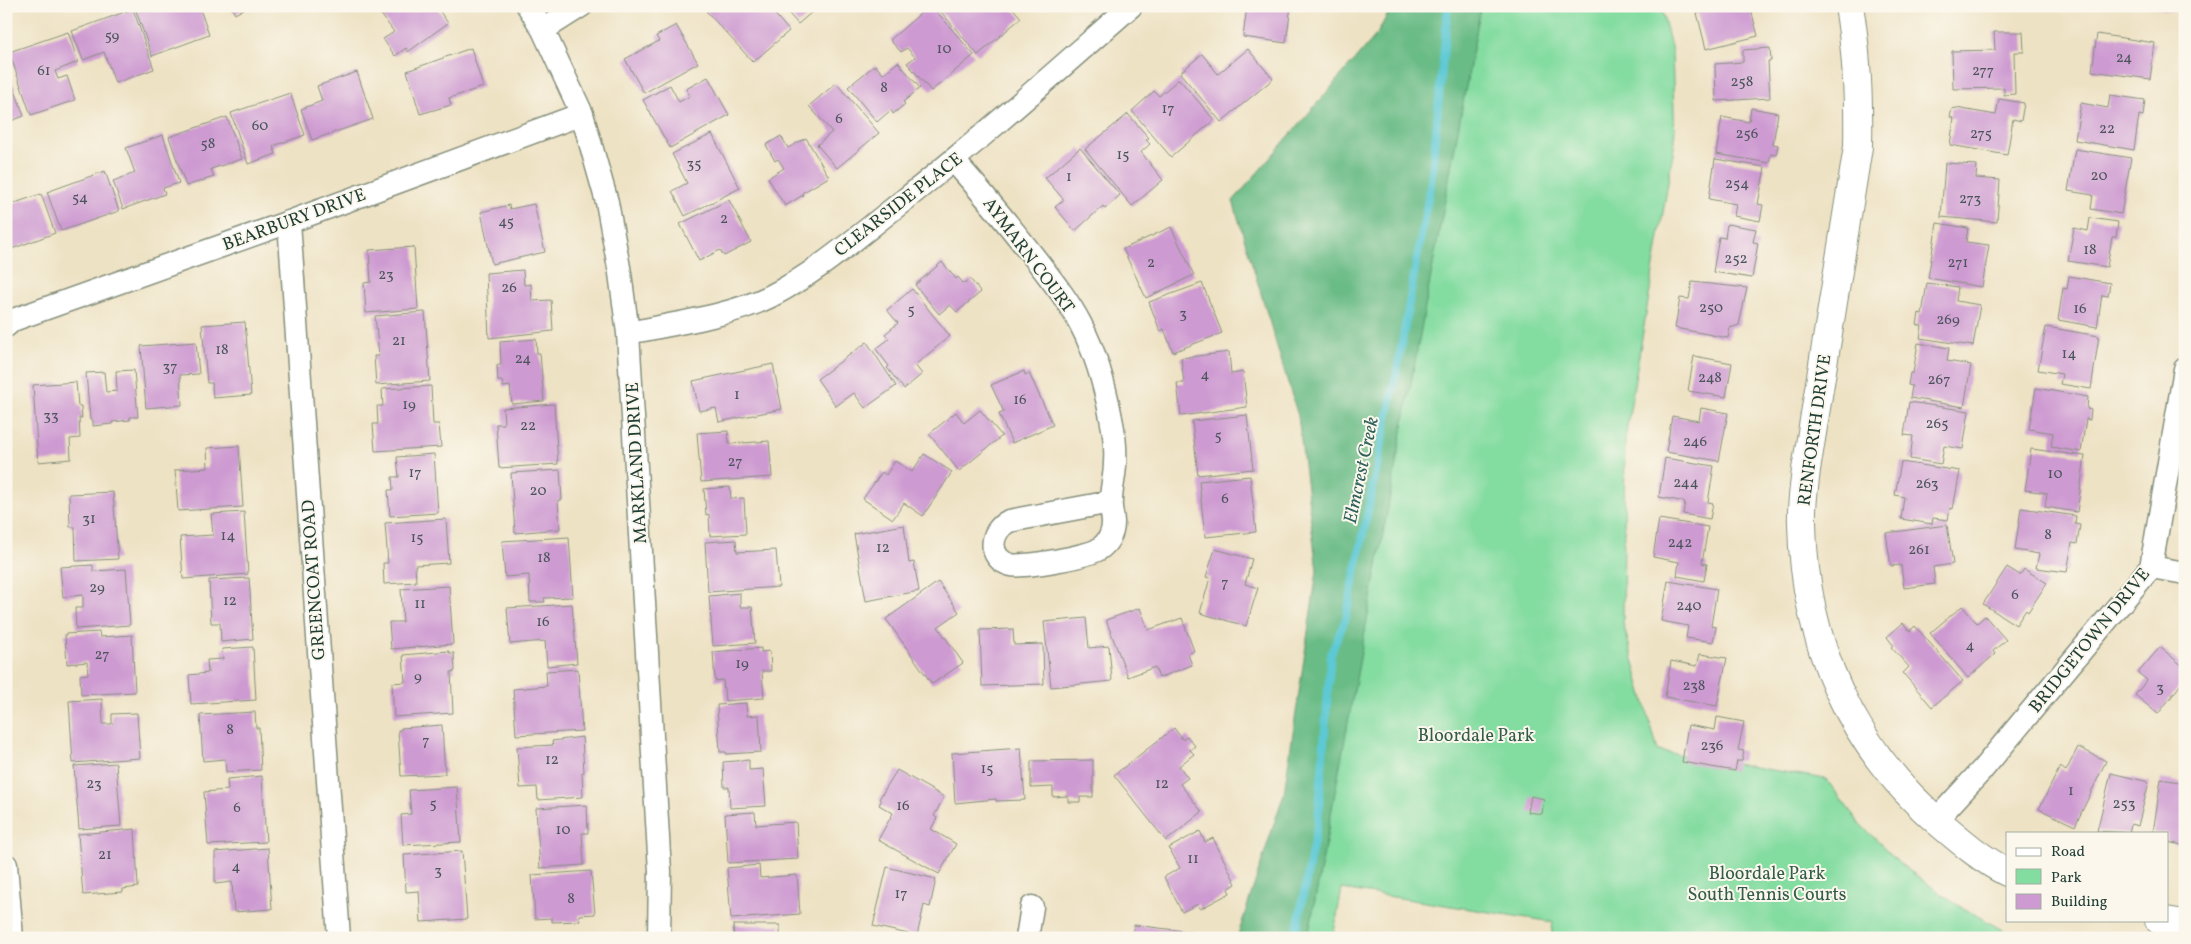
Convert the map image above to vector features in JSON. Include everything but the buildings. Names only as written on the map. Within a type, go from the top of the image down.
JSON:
[{"type":"street","name":"MARKLAND DRIVE","points":[[528,6],[543,30],[582,114],[607,202],[620,273],[628,334],[660,871],[659,938]]},
{"type":"street","points":[[543,30],[581,6]]},
{"type":"street","name":"CLEARSIDE PLACE","points":[[628,334],[721,313],[769,297],[818,268],[954,161],[1131,6]]},
{"type":"street","name":"RENFORTH DRIVE","points":[[1849,6],[1854,36],[1859,107],[1858,147],[1849,214],[1806,470],[1802,522],[1805,576],[1815,628],[1832,676],[1854,722],[1897,782],[1936,820],[1975,853],[2006,871]]},
{"type":"street","name":"BEARBURY DRIVE","points":[[6,326],[13,320],[289,222],[582,114]]},
{"type":"street","name":"AYMARN COURT","points":[[954,161],[1011,227],[1070,305],[1091,347],[1111,419],[1115,462],[1111,502],[1113,521],[1111,534],[1104,545],[1093,553],[1014,566],[1003,562],[995,552],[993,546],[995,533],[1003,524],[1009,521],[1111,502]]},
{"type":"street","name":"GREENCOAT ROAD","points":[[289,222],[339,938]]},
{"type":"street","name":"BRIDGETOWN DRIVE","points":[[1936,820],[1982,770],[2151,568],[2185,369]]},
{"type":"street","points":[[2151,568],[2185,573]]},
{"type":"street","points":[[6,865],[12,938]]},
{"type":"street","points":[[1027,938],[1032,907]]},
{"type":"street","points":[[2168,921],[2185,924]]},
{"type":"green space","name":"Bloordale Park","points":[[1392,6],[1661,6],[1672,51],[1675,141],[1625,439],[1623,623],[1658,751],[1826,779],[1860,824],[1903,866],[1953,902],[2004,931],[2003,938],[1551,938],[1553,922],[1342,889],[1333,938],[1270,938],[1356,387],[1374,121]]},
{"type":"green space","points":[[1392,6],[1481,6],[1308,938],[1237,938],[1284,793],[1317,571],[1298,416],[1233,201],[1377,34]]},
{"type":"waterway","name":"Elmcrest Creek","points":[[1295,938],[1318,821],[1331,653],[1346,618],[1397,370],[1431,181],[1448,6]]},
{"type":"park label","name":"Bloordale Park South Tennis Courts","points":[[1767,883]]}]
